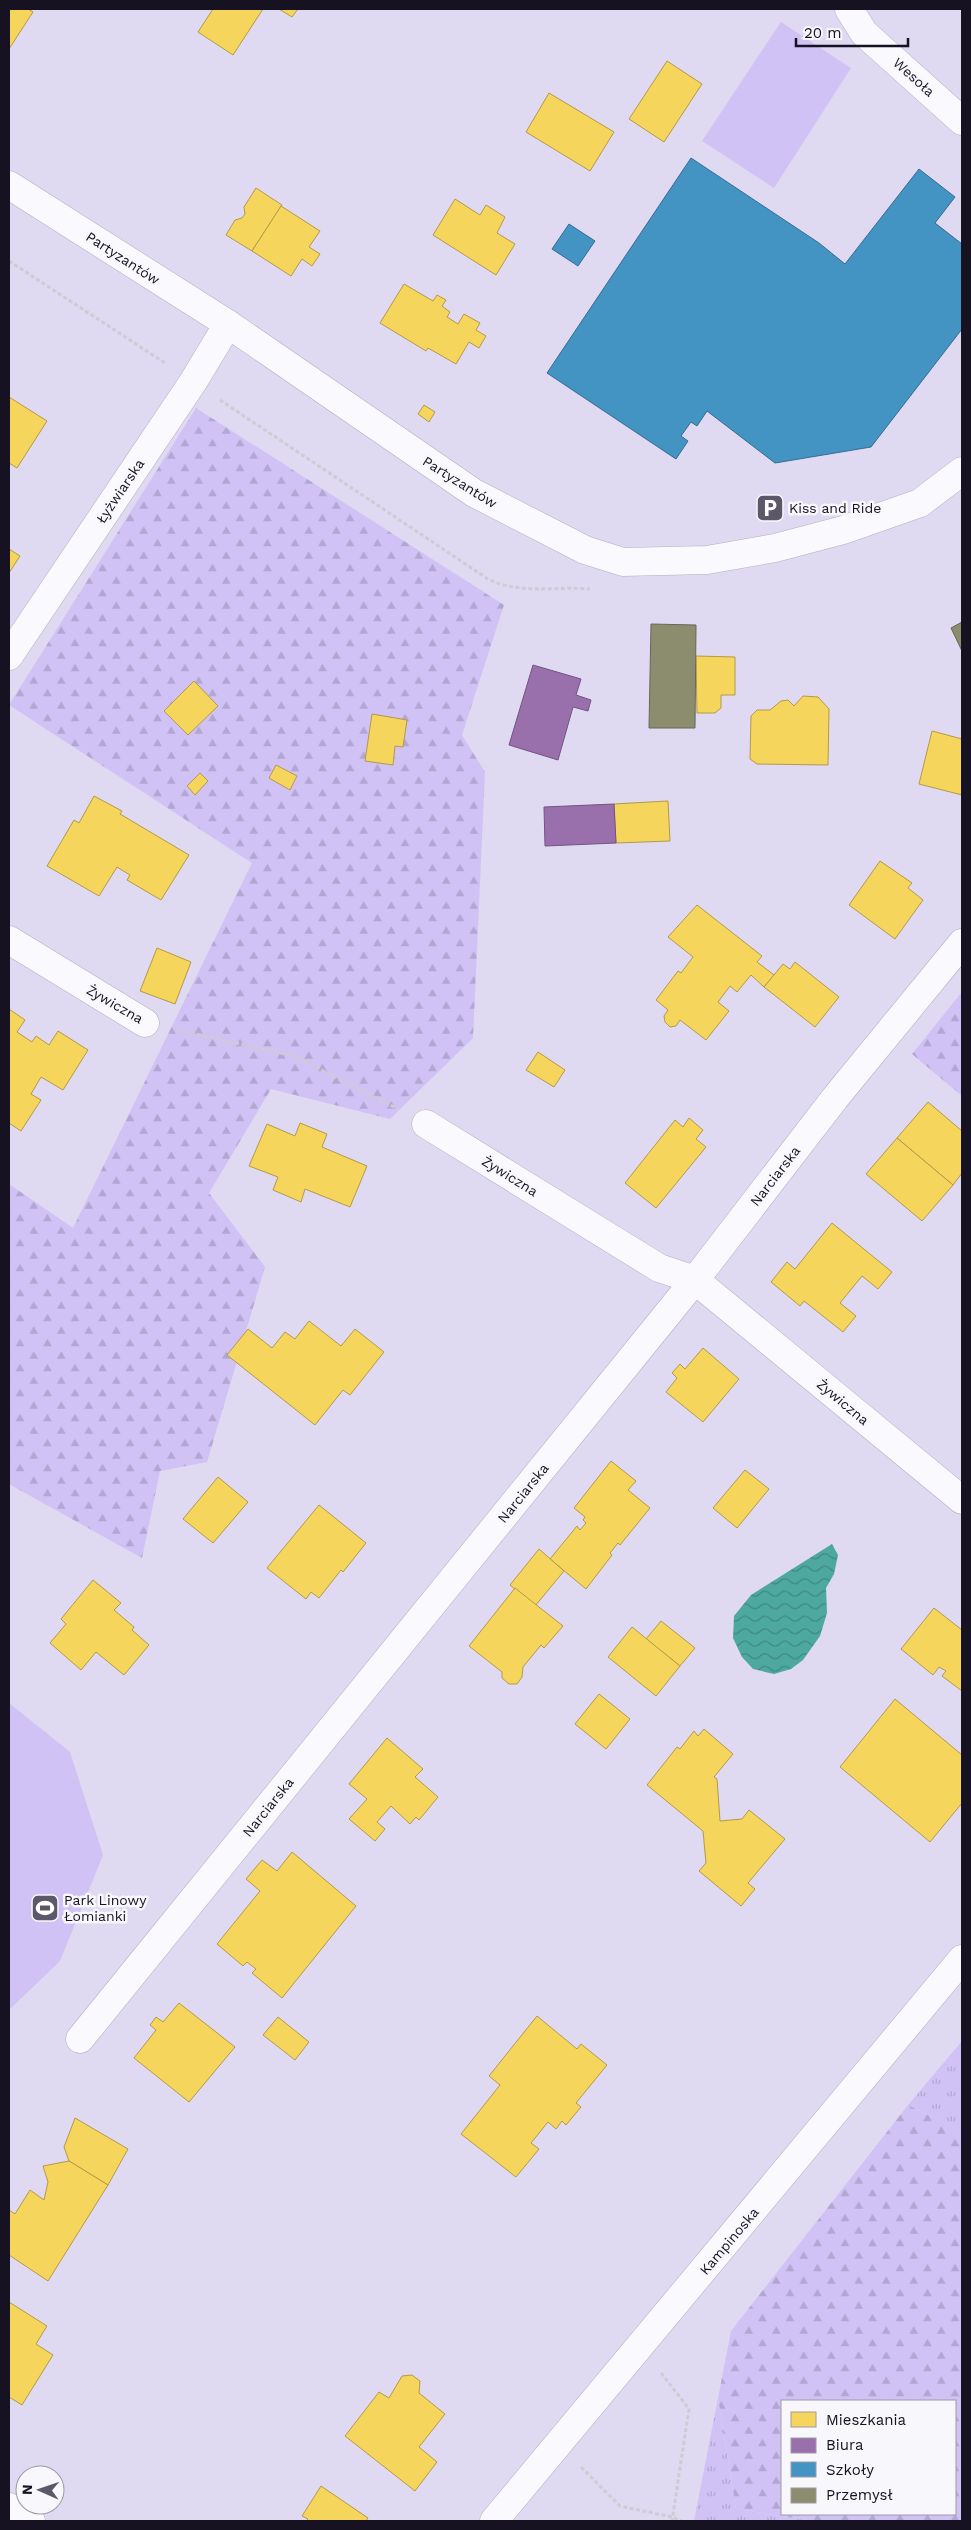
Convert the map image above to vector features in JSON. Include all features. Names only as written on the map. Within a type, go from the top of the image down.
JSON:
[{"type":"street","name":"Wesoła","points":[[849,9],[864,33],[962,121]]},
{"type":"street","name":"Partyzantów","points":[[9,185],[228,324],[474,494],[585,550],[624,562],[707,560],[775,548],[843,530],[920,503],[962,471]]},
{"type":"street","name":"Łyżwiarska","points":[[9,656],[193,382],[228,324]]},
{"type":"street","name":"Żywiczna","points":[[9,940],[145,1023]]},
{"type":"street","name":"Narciarska","points":[[80,2039],[695,1280],[835,1098],[962,943]]},
{"type":"street","name":"Żywiczna","points":[[426,1124],[659,1268],[695,1280],[962,1500]]},
{"type":"street","name":"Kampinoska","points":[[494,2521],[962,1958]]},
{"type":"street","points":[[9,2507],[31,2521]]},
{"type":"path","name":"Żywiczna","points":[[145,1023],[294,1056],[426,1124]]},
{"type":"path","points":[[640,2347],[689,2409],[672,2519]]},
{"type":"path","points":[[558,2444],[620,2506],[682,2521]]},
{"type":"green space","points":[[781,22],[851,68],[774,188],[702,141]]},
{"type":"green space","points":[[196,408],[504,605],[462,735],[485,772],[473,1038],[390,1119],[271,1089],[209,1193],[265,1267],[207,1462],[160,1471],[142,1558],[9,1484],[9,1184],[73,1228],[252,863],[9,705]]},
{"type":"green space","points":[[962,992],[962,1096],[912,1054]]},
{"type":"green space","name":"Park Linowy Łomianki","points":[[9,1703],[70,1752],[103,1855],[60,1961],[9,2010]]},
{"type":"green space","points":[[962,2041],[962,2131],[908,2105]]},
{"type":"green space","points":[[908,2105],[962,2131],[962,2521],[813,2521],[736,2509],[718,2398],[731,2331]]},
{"type":"green space","points":[[718,2398],[736,2509],[813,2521],[694,2521]]},
{"type":"water","points":[[832,1544],[838,1555],[834,1574],[826,1588],[827,1613],[820,1636],[803,1660],[791,1669],[774,1674],[753,1669],[742,1657],[733,1638],[734,1616],[751,1595]]},
{"type":"building: Mieszkania","points":[[9,9],[28,9],[33,12],[9,49]]},
{"type":"building: Mieszkania","points":[[213,9],[263,9],[233,55],[198,32]]},
{"type":"building: Mieszkania","points":[[279,9],[298,9],[292,17]]},
{"type":"building: Mieszkania","points":[[667,61],[702,84],[664,142],[629,119]]},
{"type":"building: Mieszkania","points":[[549,93],[614,132],[590,171],[526,132]]},
{"type":"building: Mieszkania","points":[[256,188],[282,205],[252,251],[226,235],[235,220],[242,218],[245,214],[244,207]]},
{"type":"building: Mieszkania","points":[[455,199],[480,215],[486,205],[505,217],[497,233],[515,244],[496,275],[433,235]]},
{"type":"building: Mieszkania","points":[[281,206],[320,231],[309,247],[320,254],[312,266],[302,259],[291,276],[252,251]]},
{"type":"building: Mieszkania","points":[[404,284],[433,301],[437,295],[446,300],[442,306],[450,312],[447,317],[458,324],[464,314],[480,323],[476,330],[486,336],[479,348],[469,342],[456,364],[428,348],[426,351],[380,323]]},
{"type":"building: Mieszkania","points":[[9,397],[47,421],[17,468],[9,463]]},
{"type":"building: Mieszkania","points":[[424,405],[435,412],[429,422],[418,414]]},
{"type":"building: Mieszkania","points":[[9,549],[20,556],[9,573]]},
{"type":"building: Mieszkania","points":[[696,656],[735,657],[735,695],[721,695],[721,708],[715,713],[697,713]]},
{"type":"building: Mieszkania","points":[[194,681],[218,706],[188,735],[164,711]]},
{"type":"building: Mieszkania","points":[[803,696],[818,697],[829,709],[828,765],[757,764],[750,759],[751,716],[757,710],[770,710],[781,701],[788,700],[794,706]]},
{"type":"building: Mieszkania","points":[[372,714],[407,720],[403,747],[395,746],[393,765],[365,761]]},
{"type":"building: Mieszkania","points":[[932,731],[962,739],[962,795],[919,784]]},
{"type":"building: Mieszkania","points":[[276,765],[297,776],[290,790],[269,778]]},
{"type":"building: Mieszkania","points":[[200,773],[208,781],[195,795],[187,786]]},
{"type":"building: Mieszkania","points":[[94,796],[122,811],[120,814],[189,855],[161,900],[127,880],[130,875],[117,867],[99,896],[47,866],[74,820],[79,823]]},
{"type":"building: Mieszkania","points":[[668,801],[670,841],[616,843],[614,804]]},
{"type":"building: Mieszkania","points":[[880,861],[912,883],[908,888],[923,900],[895,939],[849,905]]},
{"type":"building: Mieszkania","points":[[697,905],[762,956],[757,962],[774,975],[764,987],[751,975],[737,992],[730,986],[718,1002],[729,1011],[706,1040],[680,1020],[676,1026],[670,1027],[665,1022],[664,1016],[668,1010],[656,1000],[678,971],[681,973],[693,957],[668,937]]},
{"type":"building: Mieszkania","points":[[157,948],[191,962],[175,1004],[140,991]]},
{"type":"building: Mieszkania","points":[[795,962],[839,997],[815,1027],[764,987],[783,964],[790,969]]},
{"type":"building: Mieszkania","points":[[9,1009],[25,1020],[17,1032],[32,1042],[36,1036],[49,1045],[58,1031],[88,1050],[63,1090],[41,1077],[31,1094],[41,1100],[21,1131],[9,1123]]},
{"type":"building: Mieszkania","points":[[538,1052],[565,1070],[554,1087],[526,1070]]},
{"type":"building: Mieszkania","points":[[928,1102],[962,1131],[962,1173],[953,1185],[897,1138]]},
{"type":"building: Mieszkania","points":[[689,1118],[703,1130],[696,1139],[706,1147],[656,1208],[625,1183],[675,1120],[683,1127]]},
{"type":"building: Mieszkania","points":[[300,1123],[327,1134],[322,1147],[367,1166],[350,1207],[305,1189],[301,1202],[273,1190],[278,1177],[249,1166],[267,1124],[295,1136]]},
{"type":"building: Mieszkania","points":[[897,1138],[953,1185],[922,1221],[866,1174]]},
{"type":"building: Mieszkania","points":[[832,1223],[892,1272],[878,1289],[862,1276],[840,1303],[856,1316],[843,1332],[804,1301],[800,1306],[771,1282],[787,1262],[795,1269]]},
{"type":"building: Mieszkania","points":[[309,1321],[341,1346],[355,1329],[384,1352],[350,1395],[343,1390],[315,1425],[227,1355],[248,1329],[272,1348],[285,1332],[295,1339]]},
{"type":"building: Mieszkania","points":[[703,1348],[739,1379],[703,1422],[666,1392],[677,1378],[672,1373],[680,1364],[685,1369]]},
{"type":"building: Mieszkania","points":[[611,1461],[636,1481],[628,1490],[650,1508],[620,1545],[618,1543],[610,1553],[612,1555],[586,1589],[550,1559],[577,1526],[580,1530],[586,1523],[583,1520],[585,1517],[574,1508]]},
{"type":"building: Mieszkania","points":[[745,1470],[769,1489],[737,1528],[713,1508]]},
{"type":"building: Mieszkania","points":[[218,1477],[248,1502],[213,1543],[183,1519]]},
{"type":"building: Mieszkania","points":[[319,1505],[366,1543],[319,1598],[311,1592],[306,1599],[267,1568]]},
{"type":"building: Mieszkania","points":[[539,1549],[564,1571],[535,1606],[510,1585]]},
{"type":"building: Mieszkania","points":[[93,1580],[121,1603],[114,1610],[134,1627],[132,1630],[149,1645],[124,1675],[96,1652],[81,1670],[50,1643],[66,1624],[61,1619]]},
{"type":"building: Mieszkania","points":[[515,1588],[563,1626],[544,1648],[541,1645],[523,1667],[522,1677],[517,1684],[509,1684],[502,1678],[502,1672],[469,1646]]},
{"type":"building: Mieszkania","points":[[934,1608],[962,1630],[962,1691],[942,1676],[946,1671],[939,1667],[933,1675],[901,1649]]},
{"type":"building: Mieszkania","points":[[661,1621],[695,1648],[680,1666],[646,1639]]},
{"type":"building: Mieszkania","points":[[632,1627],[680,1666],[656,1696],[608,1657]]},
{"type":"building: Mieszkania","points":[[599,1694],[630,1719],[606,1749],[575,1724]]},
{"type":"building: Mieszkania","points":[[895,1699],[962,1755],[962,1803],[930,1842],[840,1767]]},
{"type":"building: Mieszkania","points":[[704,1729],[733,1754],[714,1777],[717,1779],[720,1821],[742,1819],[749,1810],[785,1839],[748,1883],[755,1889],[741,1906],[699,1871],[706,1863],[703,1831],[647,1785],[677,1747],[680,1749],[694,1731],[698,1736]]},
{"type":"building: Mieszkania","points":[[387,1738],[423,1769],[415,1777],[438,1797],[419,1820],[416,1817],[410,1824],[391,1806],[377,1822],[385,1829],[375,1841],[349,1819],[367,1799],[349,1784]]},
{"type":"building: Mieszkania","points":[[292,1852],[356,1906],[282,1998],[252,1973],[256,1969],[247,1962],[243,1966],[217,1944],[260,1891],[246,1879],[262,1860],[277,1871]]},
{"type":"building: Mieszkania","points":[[179,2003],[235,2047],[189,2102],[134,2058],[156,2030],[150,2025],[156,2017],[163,2022]]},
{"type":"building: Mieszkania","points":[[537,2016],[577,2049],[581,2044],[607,2065],[576,2103],[581,2107],[566,2125],[562,2121],[556,2129],[548,2122],[531,2143],[539,2149],[516,2177],[461,2134],[500,2085],[489,2076]]},
{"type":"building: Mieszkania","points":[[278,2017],[309,2042],[295,2060],[263,2035]]},
{"type":"building: Mieszkania","points":[[75,2118],[128,2149],[108,2185],[69,2161],[64,2147]]},
{"type":"building: Mieszkania","points":[[69,2161],[108,2185],[48,2281],[9,2255],[9,2210],[15,2214],[30,2190],[44,2200],[48,2182],[43,2166]]},
{"type":"building: Mieszkania","points":[[9,2302],[47,2326],[36,2344],[53,2355],[22,2405],[9,2397]]},
{"type":"building: Mieszkania","points":[[412,2375],[420,2381],[419,2393],[445,2414],[419,2447],[437,2462],[415,2491],[345,2436],[379,2392],[389,2398],[402,2376]]},
{"type":"building: Mieszkania","points":[[321,2486],[368,2518],[366,2521],[306,2521],[308,2519],[302,2516]]},
{"type":"building: Biura","points":[[533,665],[581,679],[576,695],[591,700],[588,711],[573,707],[558,760],[509,745]]},
{"type":"building: Biura","points":[[614,804],[616,843],[545,846],[544,807]]},
{"type":"building: Szkoły","points":[[691,158],[819,243],[845,264],[919,169],[955,197],[935,223],[962,244],[962,329],[871,447],[775,463],[707,411],[697,426],[691,422],[681,436],[688,441],[676,459],[547,373]]},
{"type":"building: Szkoły","points":[[569,224],[595,241],[578,266],[552,249]]},
{"type":"building: Przemysł","points":[[962,622],[962,651],[951,628]]},
{"type":"building: Przemysł","points":[[651,624],[696,625],[695,728],[649,728]]},
{"type":"place","name":"Kiss and Ride","points":[[770,508]]},
{"type":"place","name":"Park Linowy Łomianki","points":[[45,1908]]}]
